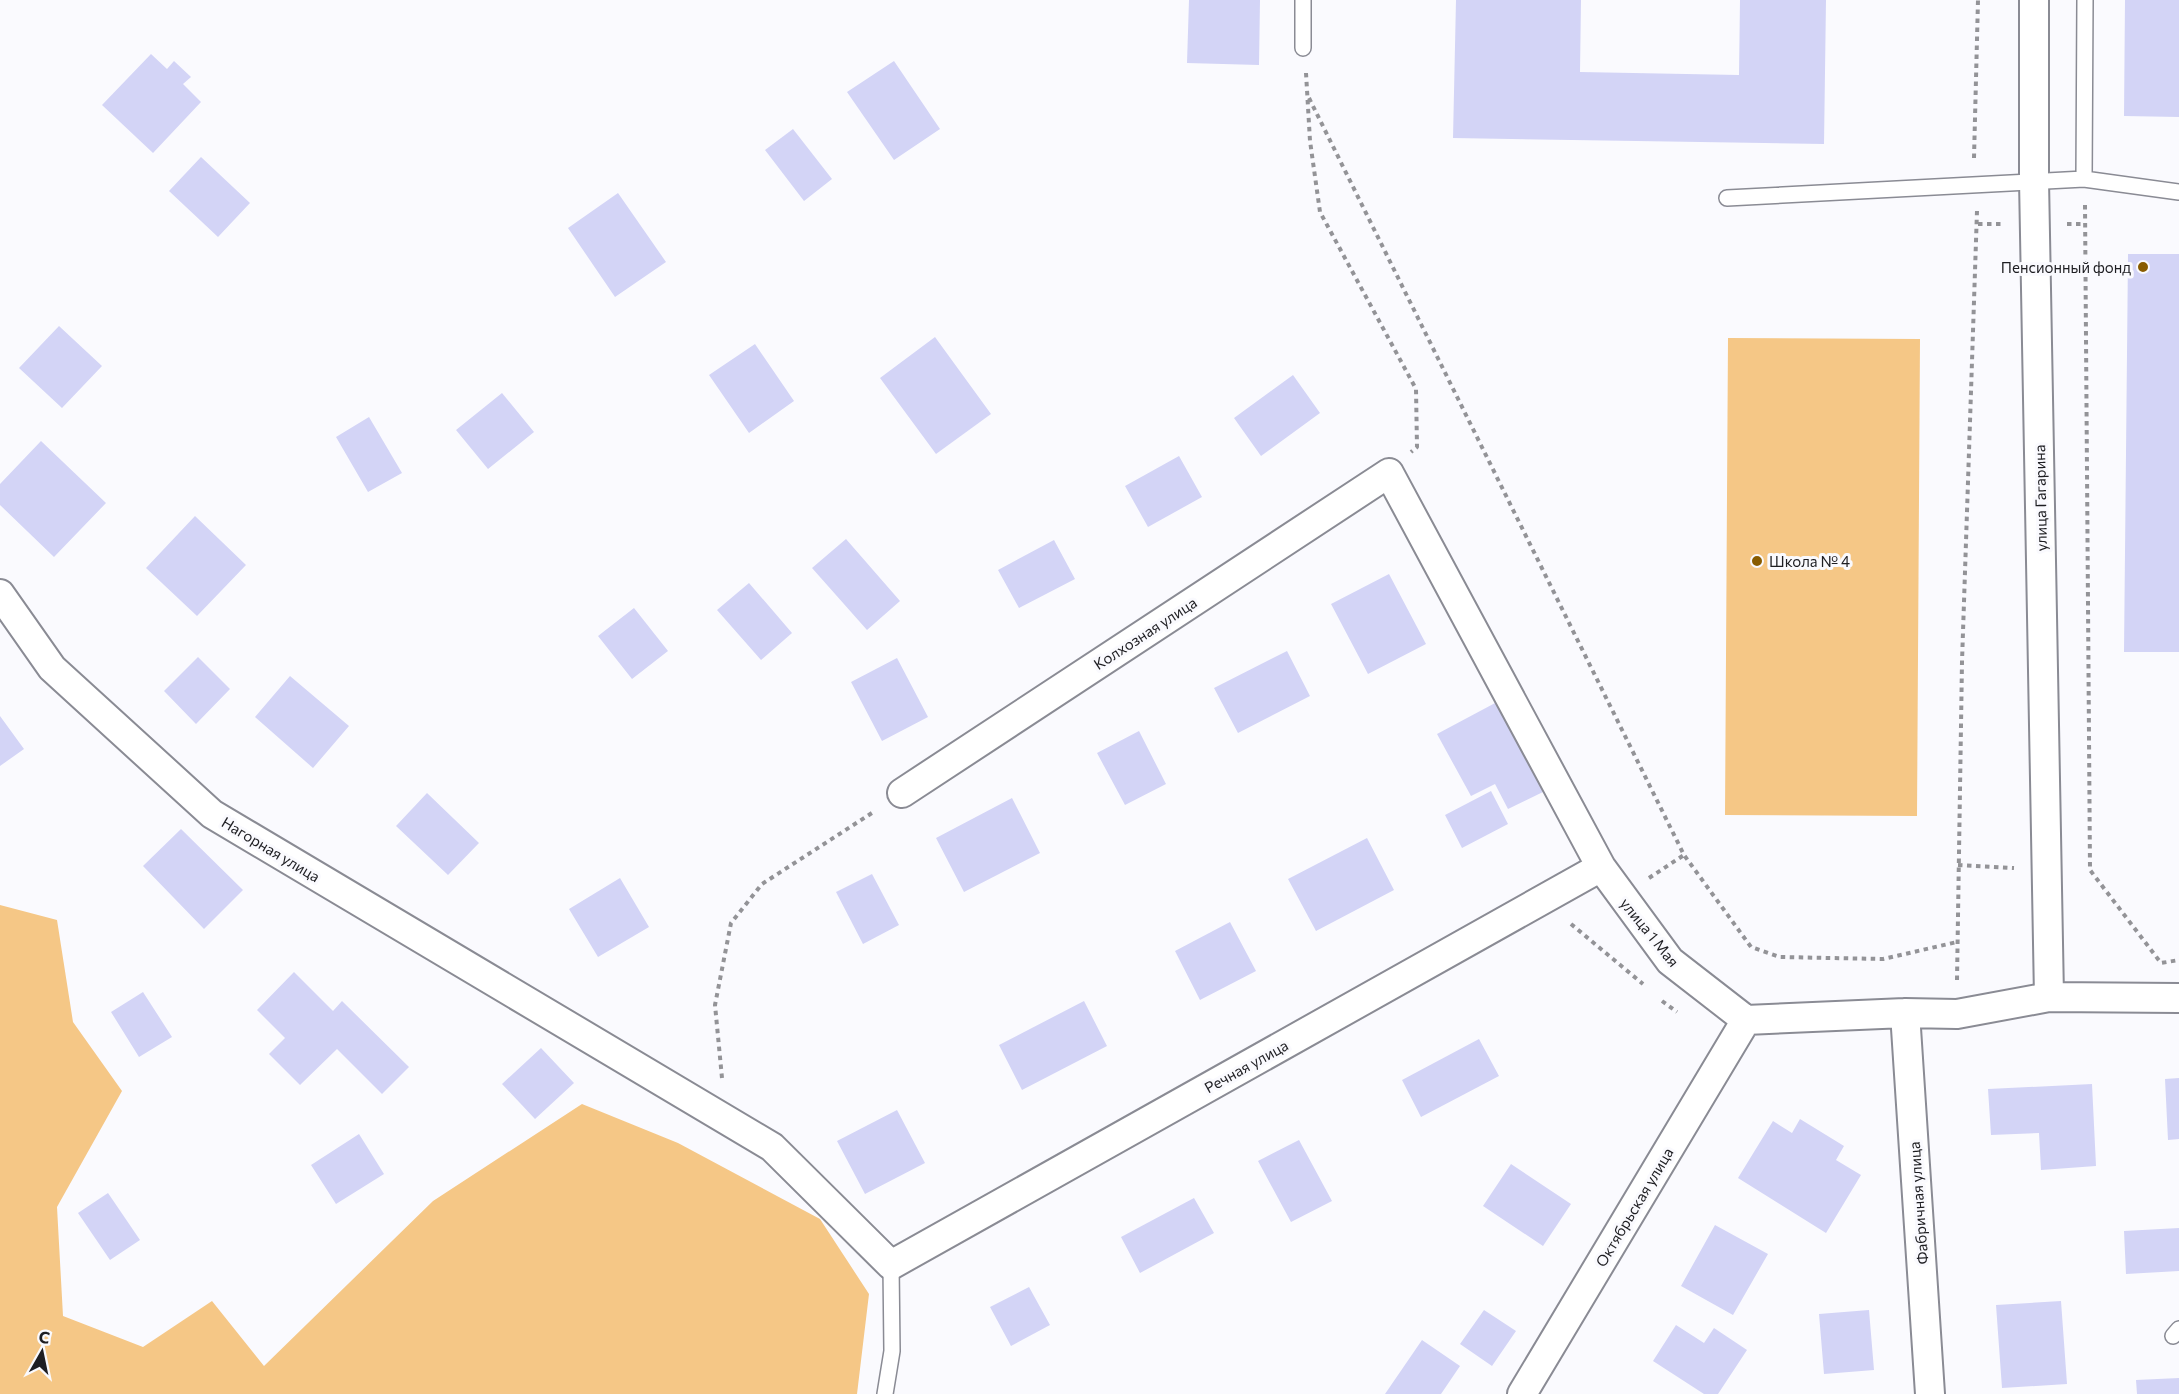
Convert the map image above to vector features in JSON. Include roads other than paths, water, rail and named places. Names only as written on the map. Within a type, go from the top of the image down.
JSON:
[{"type":"street","name":"улица Гагарина","points":[[2034,0],[2034,180],[2049,997]]},
{"type":"street","name":"Колхозная улица","points":[[902,793],[1389,472]]},
{"type":"street","name":"улица 1 Мая","points":[[1389,472],[1601,867],[1670,961],[1746,1020]]},
{"type":"street","name":"Нагорная улица","points":[[0,594],[52,668],[212,814],[771,1148],[891,1265]]},
{"type":"street","name":"Речная улица","points":[[891,1265],[1601,867]]},
{"type":"street","points":[[1746,1020],[1905,1013],[1957,1014],[2049,997],[2179,998]]},
{"type":"street","name":"Фабричная улица","points":[[1905,1013],[1930,1394]]},
{"type":"street","name":"Октябрьская улица","points":[[1522,1394],[1746,1020]]},
{"type":"lane","points":[[1303,0],[1303,48]]},
{"type":"lane","points":[[2084,179],[2085,0]]},
{"type":"lane","points":[[1727,198],[2084,179],[2179,192]]},
{"type":"lane","points":[[885,1394],[892,1351],[891,1265]]},
{"type":"place","name":"Пенсионный фонд","points":[[2143,267]]},
{"type":"place","name":"Школа № 4","points":[[1757,561]]}]
